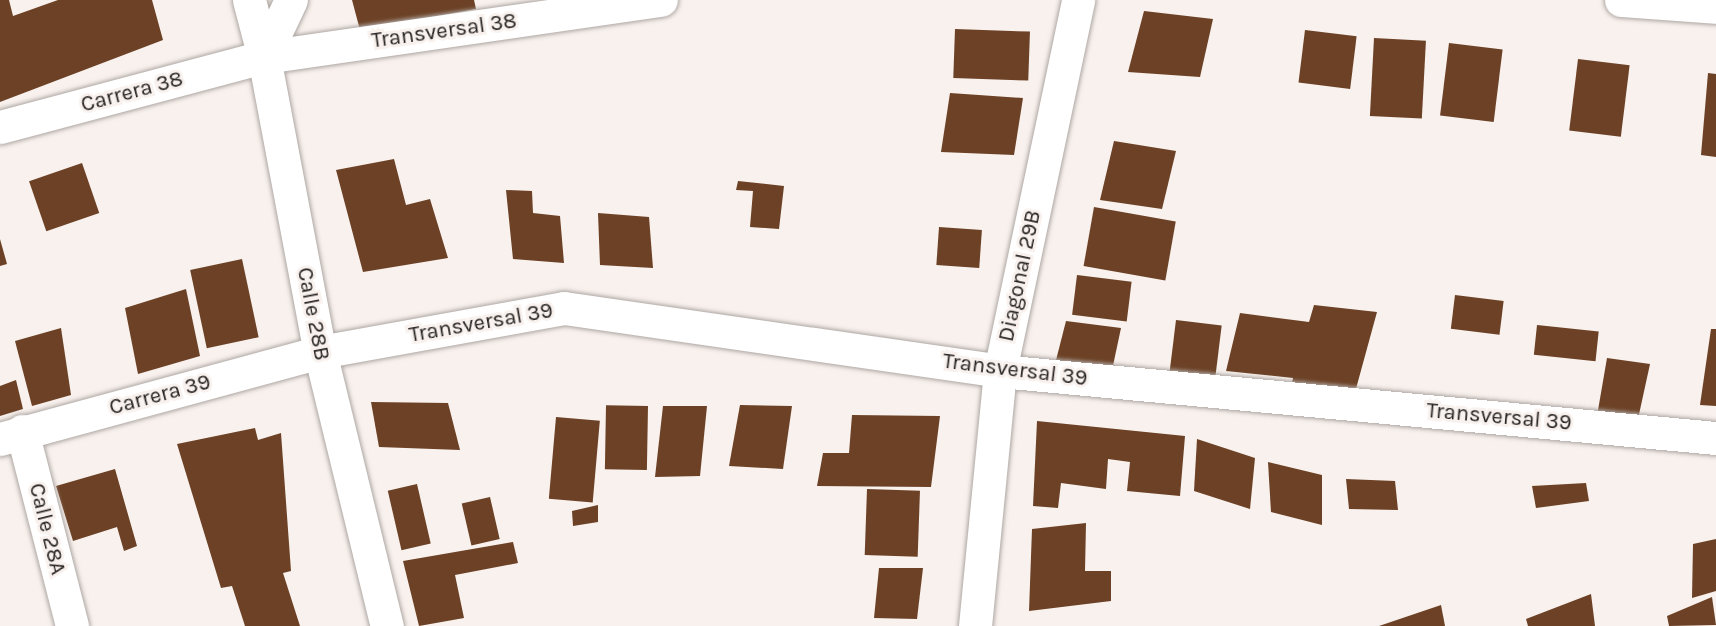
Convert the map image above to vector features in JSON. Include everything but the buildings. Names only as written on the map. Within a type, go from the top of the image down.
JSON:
[{"type":"street","name":"Calle 28B","points":[[249,0],[264,57],[320,352],[387,626]]},
{"type":"street","points":[[264,57],[291,0]]},
{"type":"street","name":"Transversal 38","points":[[264,57],[661,0]]},
{"type":"street","name":"Diagonal 29B","points":[[975,626],[1000,371],[1078,0]]},
{"type":"street","points":[[1621,0],[1716,7]]},
{"type":"street","name":"Carrera 38","points":[[0,127],[264,57]]},
{"type":"street","name":"Transversal 39","points":[[320,352],[564,308],[1000,371],[1716,438]]},
{"type":"street","name":"Carrera 39","points":[[11,435],[320,352]]},
{"type":"street","name":"Calle 28A","points":[[11,435],[72,626]]}]
